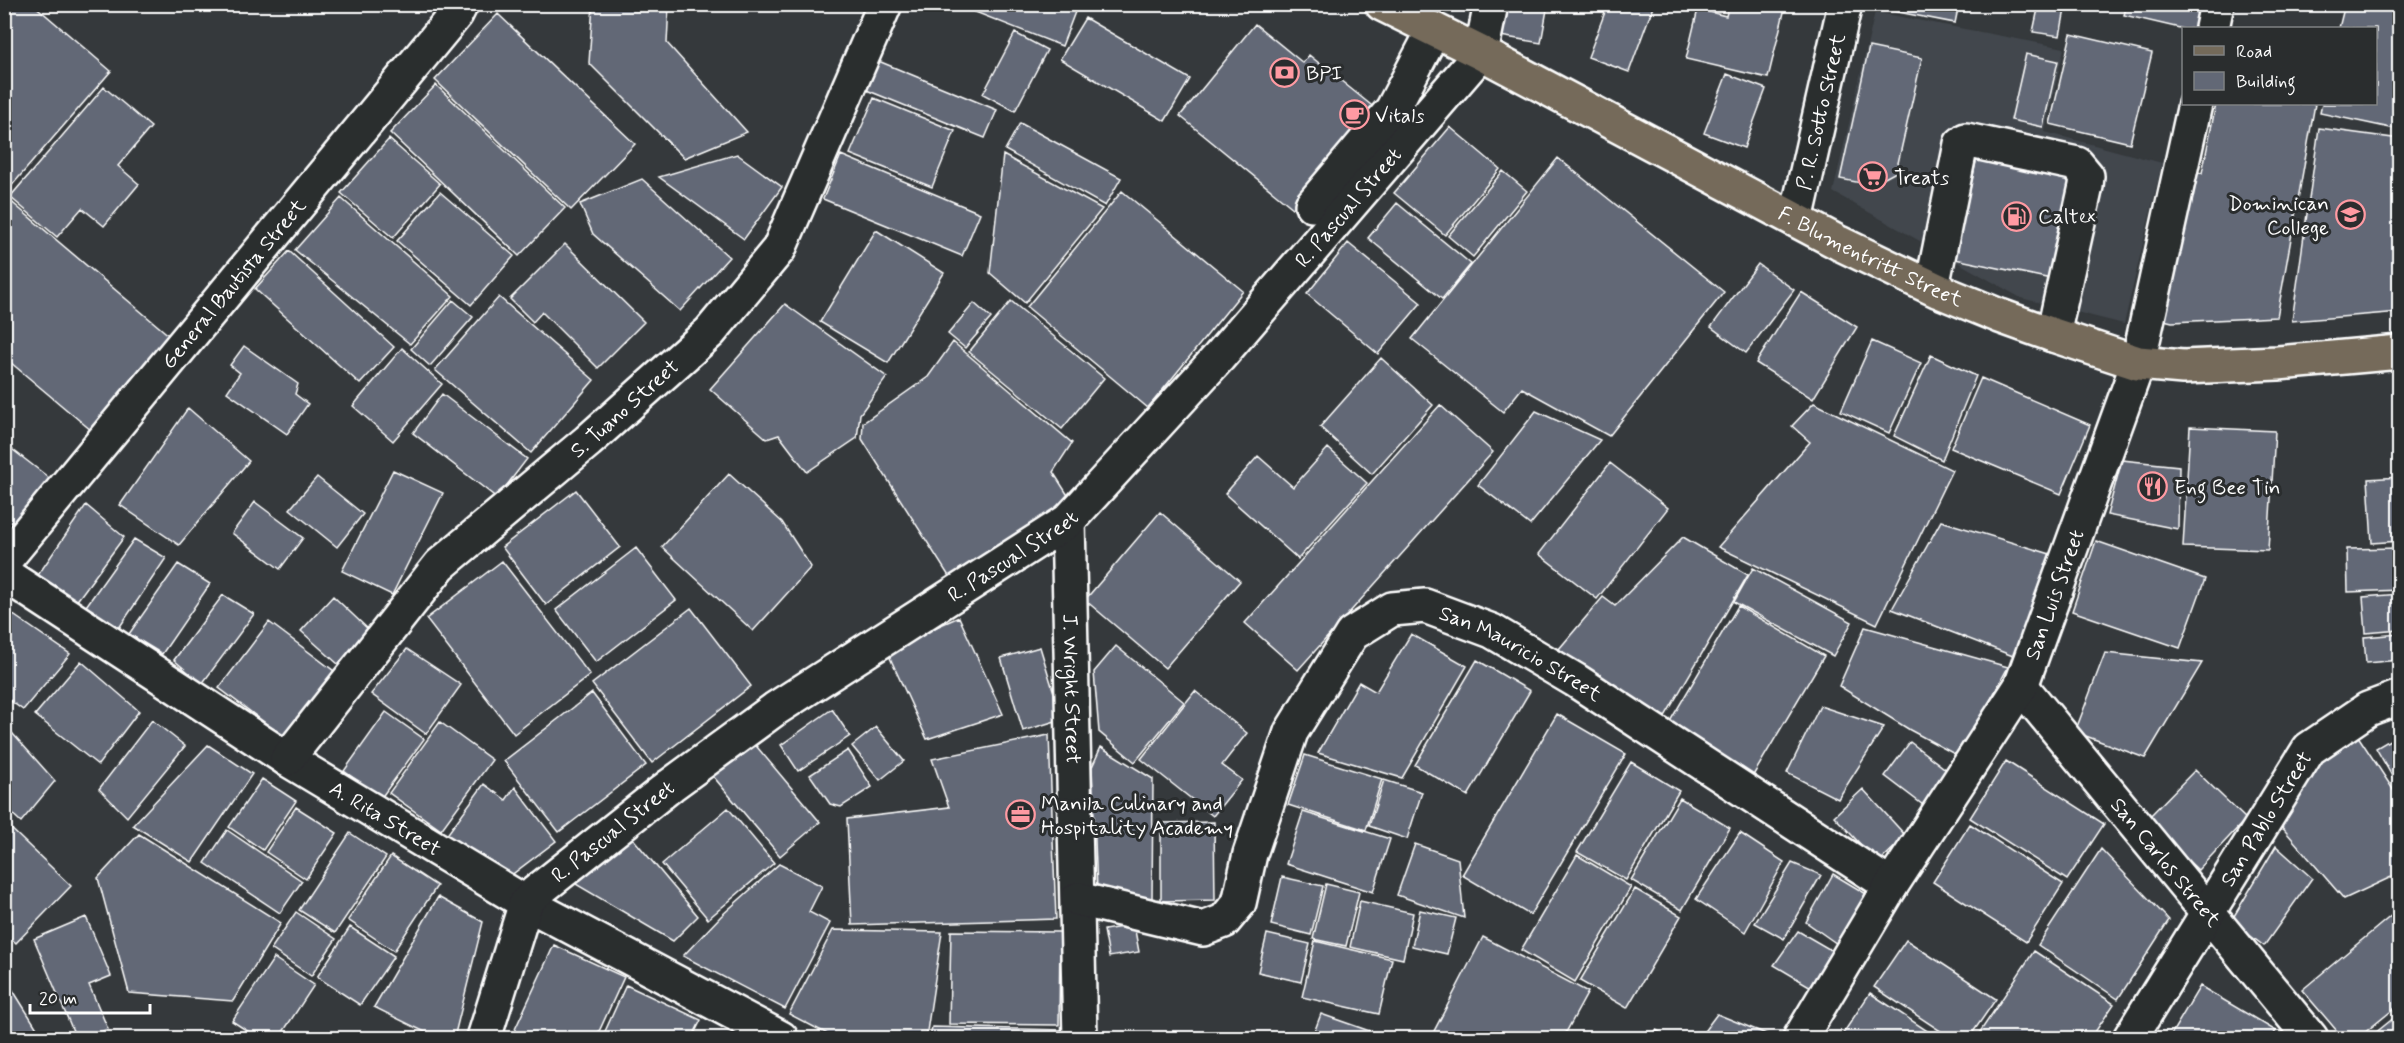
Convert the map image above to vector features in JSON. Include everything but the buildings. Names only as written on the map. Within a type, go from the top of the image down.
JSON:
[{"type":"main road","name":"F. Blumentritt Street","points":[[1382,4],[1481,53],[1796,220],[1932,287],[2000,316],[2138,363],[2183,367],[2278,363],[2400,352]]},
{"type":"street","name":"General Bautista Street","points":[[4,561],[456,14],[461,4]]},
{"type":"street","name":"S. Tuano Street","points":[[287,759],[440,565],[588,441],[710,332],[779,249],[885,4]]},
{"type":"street","name":"R. Pascual Street","points":[[484,1038],[526,903],[535,892],[671,785],[775,709],[1068,520],[1219,357],[1481,53],[1491,4]]},
{"type":"street","name":"P. R. Sotto Street","points":[[1796,220],[1845,4]]},
{"type":"street","points":[[2212,27],[2217,4]]},
{"type":"street","points":[[1312,205],[1392,110],[1434,30]]},
{"type":"street","name":"San Luis Street","points":[[1800,1038],[1892,886],[2021,686],[2138,363],[2195,105]]},
{"type":"street","points":[[1932,287],[1961,144],[1966,140],[2077,164],[2087,176],[2086,186],[2053,334]]},
{"type":"street","name":"J. Wright Street","points":[[1068,520],[1080,1038]]},
{"type":"street","name":"A. Rita Street","points":[[4,574],[287,759],[526,903],[781,1038]]},
{"type":"street","name":"San Mauricio Street","points":[[1078,899],[1203,928],[1224,921],[1239,903],[1250,854],[1291,732],[1352,634],[1392,609],[1425,606],[1492,631],[1575,680],[1892,886]]},
{"type":"street","name":"San Carlos Street","points":[[2021,686],[2312,1038]]},
{"type":"street","name":"San Pablo Street","points":[[2130,1038],[2309,748],[2368,709],[2400,697]]},
{"type":"shaded area","points":[[1875,12],[2064,48],[2045,132],[2162,163],[2124,324],[2021,298],[1833,192]]},
{"type":"place","name":"BPI","points":[[1285,73]]},
{"type":"place","name":"Vitals","points":[[1354,115]]},
{"type":"place","name":"Treats","points":[[1873,177]]},
{"type":"place","name":"Dominican College","points":[[2350,215]]},
{"type":"place","name":"Caltex","points":[[2017,216]]},
{"type":"place","name":"Eng Bee Tin","points":[[2153,487]]},
{"type":"place","name":"Manila Culinary and Hospitality Academy","points":[[1020,815]]}]
